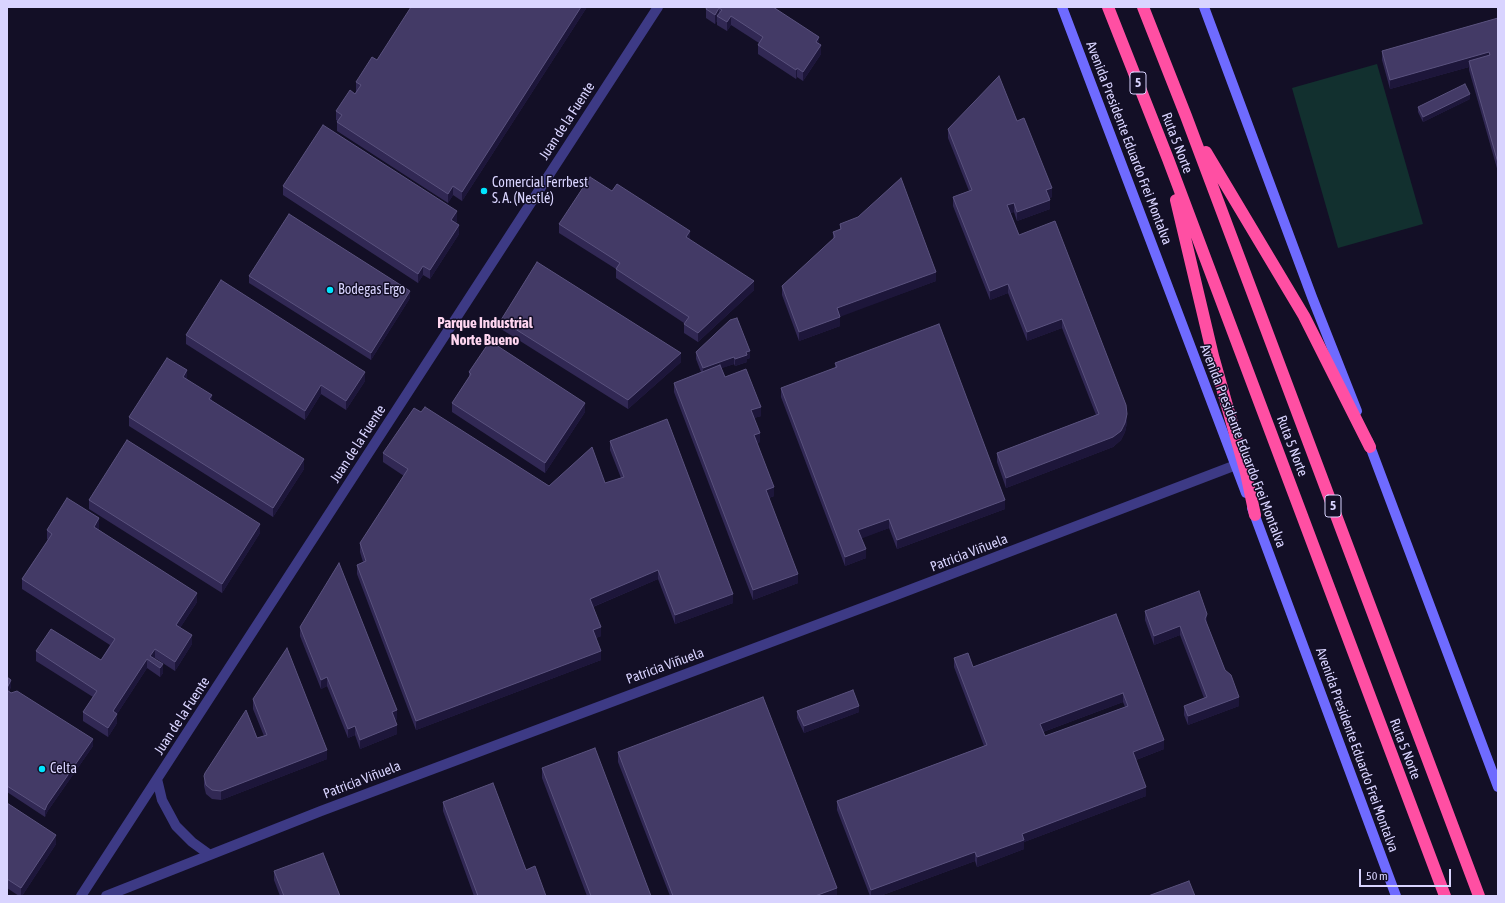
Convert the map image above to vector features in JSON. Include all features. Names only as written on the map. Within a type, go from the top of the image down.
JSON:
[{"type":"highway","name":"Ruta 5 Norte","points":[[1108,7],[1168,159],[1445,896]]},
{"type":"highway","name":"Ruta 5 Norte","points":[[1143,7],[1186,116],[1479,896]]},
{"type":"highway","points":[[1186,116],[1214,166],[1301,310],[1370,447]]},
{"type":"highway","points":[[1168,159],[1191,266],[1221,386],[1246,473],[1255,515]]},
{"type":"main road","name":"Avenida Presidente Eduardo Frei Montalva","points":[[1062,7],[1255,515],[1396,896]]},
{"type":"main road","points":[[1204,7],[1309,290],[1345,379],[1498,787]]},
{"type":"street","name":"Juan de la Fuente","points":[[81,896],[658,7]]},
{"type":"street","name":"Patricia Viñuela","points":[[106,896],[372,791],[891,597],[1236,465]]},
{"type":"street","points":[[157,779],[162,800],[176,826],[192,842],[210,855]]},
{"type":"green space","points":[[1377,64],[1423,224],[1338,248],[1292,88]]},
{"type":"building","points":[[411,7],[581,7],[462,192],[453,186],[448,194],[337,122],[342,115],[336,111],[350,90],[355,94],[361,85],[356,82],[372,57],[377,60]]},
{"type":"building","points":[[707,7],[773,7],[819,37],[816,42],[821,45],[803,72],[797,68],[796,70],[758,45],[763,37],[731,16],[727,22],[717,16],[722,10],[719,8],[715,15],[706,9]]},
{"type":"building","points":[[1498,18],[1498,163],[1469,61],[1490,55],[1489,52],[1390,80],[1382,51]]},
{"type":"building","points":[[999,76],[1017,121],[1024,118],[1052,188],[1046,190],[1050,200],[1017,212],[1014,203],[1007,205],[1019,235],[1055,221],[1126,405],[1127,414],[1121,431],[1113,437],[1006,478],[997,453],[1099,414],[1062,319],[1027,332],[1008,284],[990,291],[953,197],[972,190],[948,129]]},
{"type":"building","points":[[1465,84],[1470,94],[1423,117],[1418,107]]},
{"type":"building","points":[[323,125],[457,211],[451,220],[459,225],[430,270],[423,266],[418,274],[283,186]]},
{"type":"building","points":[[590,177],[612,191],[617,184],[690,231],[686,237],[754,281],[698,333],[684,324],[689,317],[616,269],[620,263],[559,224]]},
{"type":"building","points":[[901,178],[936,272],[837,308],[840,317],[799,332],[782,286],[835,237],[833,232],[841,229],[840,224],[858,217]]},
{"type":"building","name":"Bodegas Ergo","points":[[289,214],[410,291],[371,353],[249,276]]},
{"type":"building","points":[[537,262],[681,353],[628,400],[501,320]]},
{"type":"building","points":[[221,280],[365,372],[346,401],[321,385],[305,411],[186,335]]},
{"type":"building","points":[[737,318],[750,351],[746,352],[747,355],[735,359],[734,357],[703,368],[696,352],[730,320]]},
{"type":"building","points":[[939,324],[1005,500],[897,540],[889,519],[858,530],[866,549],[845,557],[781,388],[837,367],[835,363]]},
{"type":"building","points":[[490,341],[585,403],[545,463],[452,403],[471,374],[469,372]]},
{"type":"building","points":[[167,358],[187,370],[183,377],[212,395],[209,399],[304,459],[273,508],[129,417]]},
{"type":"building","points":[[720,365],[725,377],[746,369],[761,407],[751,410],[760,433],[754,435],[774,487],[766,490],[798,574],[753,590],[674,383]]},
{"type":"building","points":[[425,407],[549,486],[592,447],[605,483],[624,477],[610,441],[667,419],[733,594],[675,615],[658,570],[590,599],[601,627],[593,630],[601,651],[416,721],[357,565],[366,561],[360,543],[408,469],[383,453],[414,408],[421,412]]},
{"type":"building","points":[[127,440],[260,524],[222,584],[89,500]]},
{"type":"building","points":[[67,498],[99,518],[94,527],[197,593],[176,625],[192,635],[175,662],[155,649],[150,656],[163,664],[160,668],[147,659],[113,711],[117,714],[108,728],[83,712],[97,691],[36,651],[51,629],[101,660],[115,639],[22,579],[52,534],[47,530]]},
{"type":"building","points":[[339,563],[397,710],[392,712],[397,725],[360,740],[355,726],[348,729],[327,677],[321,680],[300,627]]},
{"type":"building","points":[[1199,591],[1207,614],[1205,619],[1225,670],[1231,675],[1239,697],[1188,716],[1184,706],[1207,697],[1180,626],[1154,636],[1145,611]]},
{"type":"building","points":[[1116,614],[1164,740],[1133,752],[1146,787],[1022,834],[1024,840],[977,857],[975,852],[871,890],[837,801],[987,745],[954,658],[968,653],[973,667]],"holes":[[[1123,693],[1128,706],[1045,736],[1040,724]]]},
{"type":"building","points":[[287,648],[327,750],[221,791],[212,790],[206,785],[204,776],[205,773],[246,710],[257,738],[267,735],[253,699]]},
{"type":"building","points":[[7,677],[11,680],[7,688]]},
{"type":"building","name":"Celta","points":[[7,690],[11,693],[17,691],[93,739],[45,810],[7,786]]},
{"type":"building","points":[[853,690],[859,706],[804,726],[797,711]]},
{"type":"building","points":[[763,697],[837,888],[815,896],[673,896],[618,752]]},
{"type":"building","points":[[595,748],[651,896],[591,896],[542,768]]},
{"type":"building","points":[[493,783],[526,870],[535,866],[546,896],[478,896],[443,802]]},
{"type":"building","points":[[7,803],[56,835],[21,888],[7,879]]},
{"type":"building","points":[[323,853],[340,896],[284,896],[274,871]]},
{"type":"building","points":[[1189,881],[1195,896],[1148,896]]},
{"type":"place","name":"Comercial Ferrbest S. A. (Nestlé)","points":[[484,191]]},
{"type":"place","name":"Bodegas Ergo","points":[[330,290]]},
{"type":"place","name":"Celta","points":[[42,769]]},
{"type":"district","name":"Parque Industrial Norte Bueno","points":[[485,332]]}]
